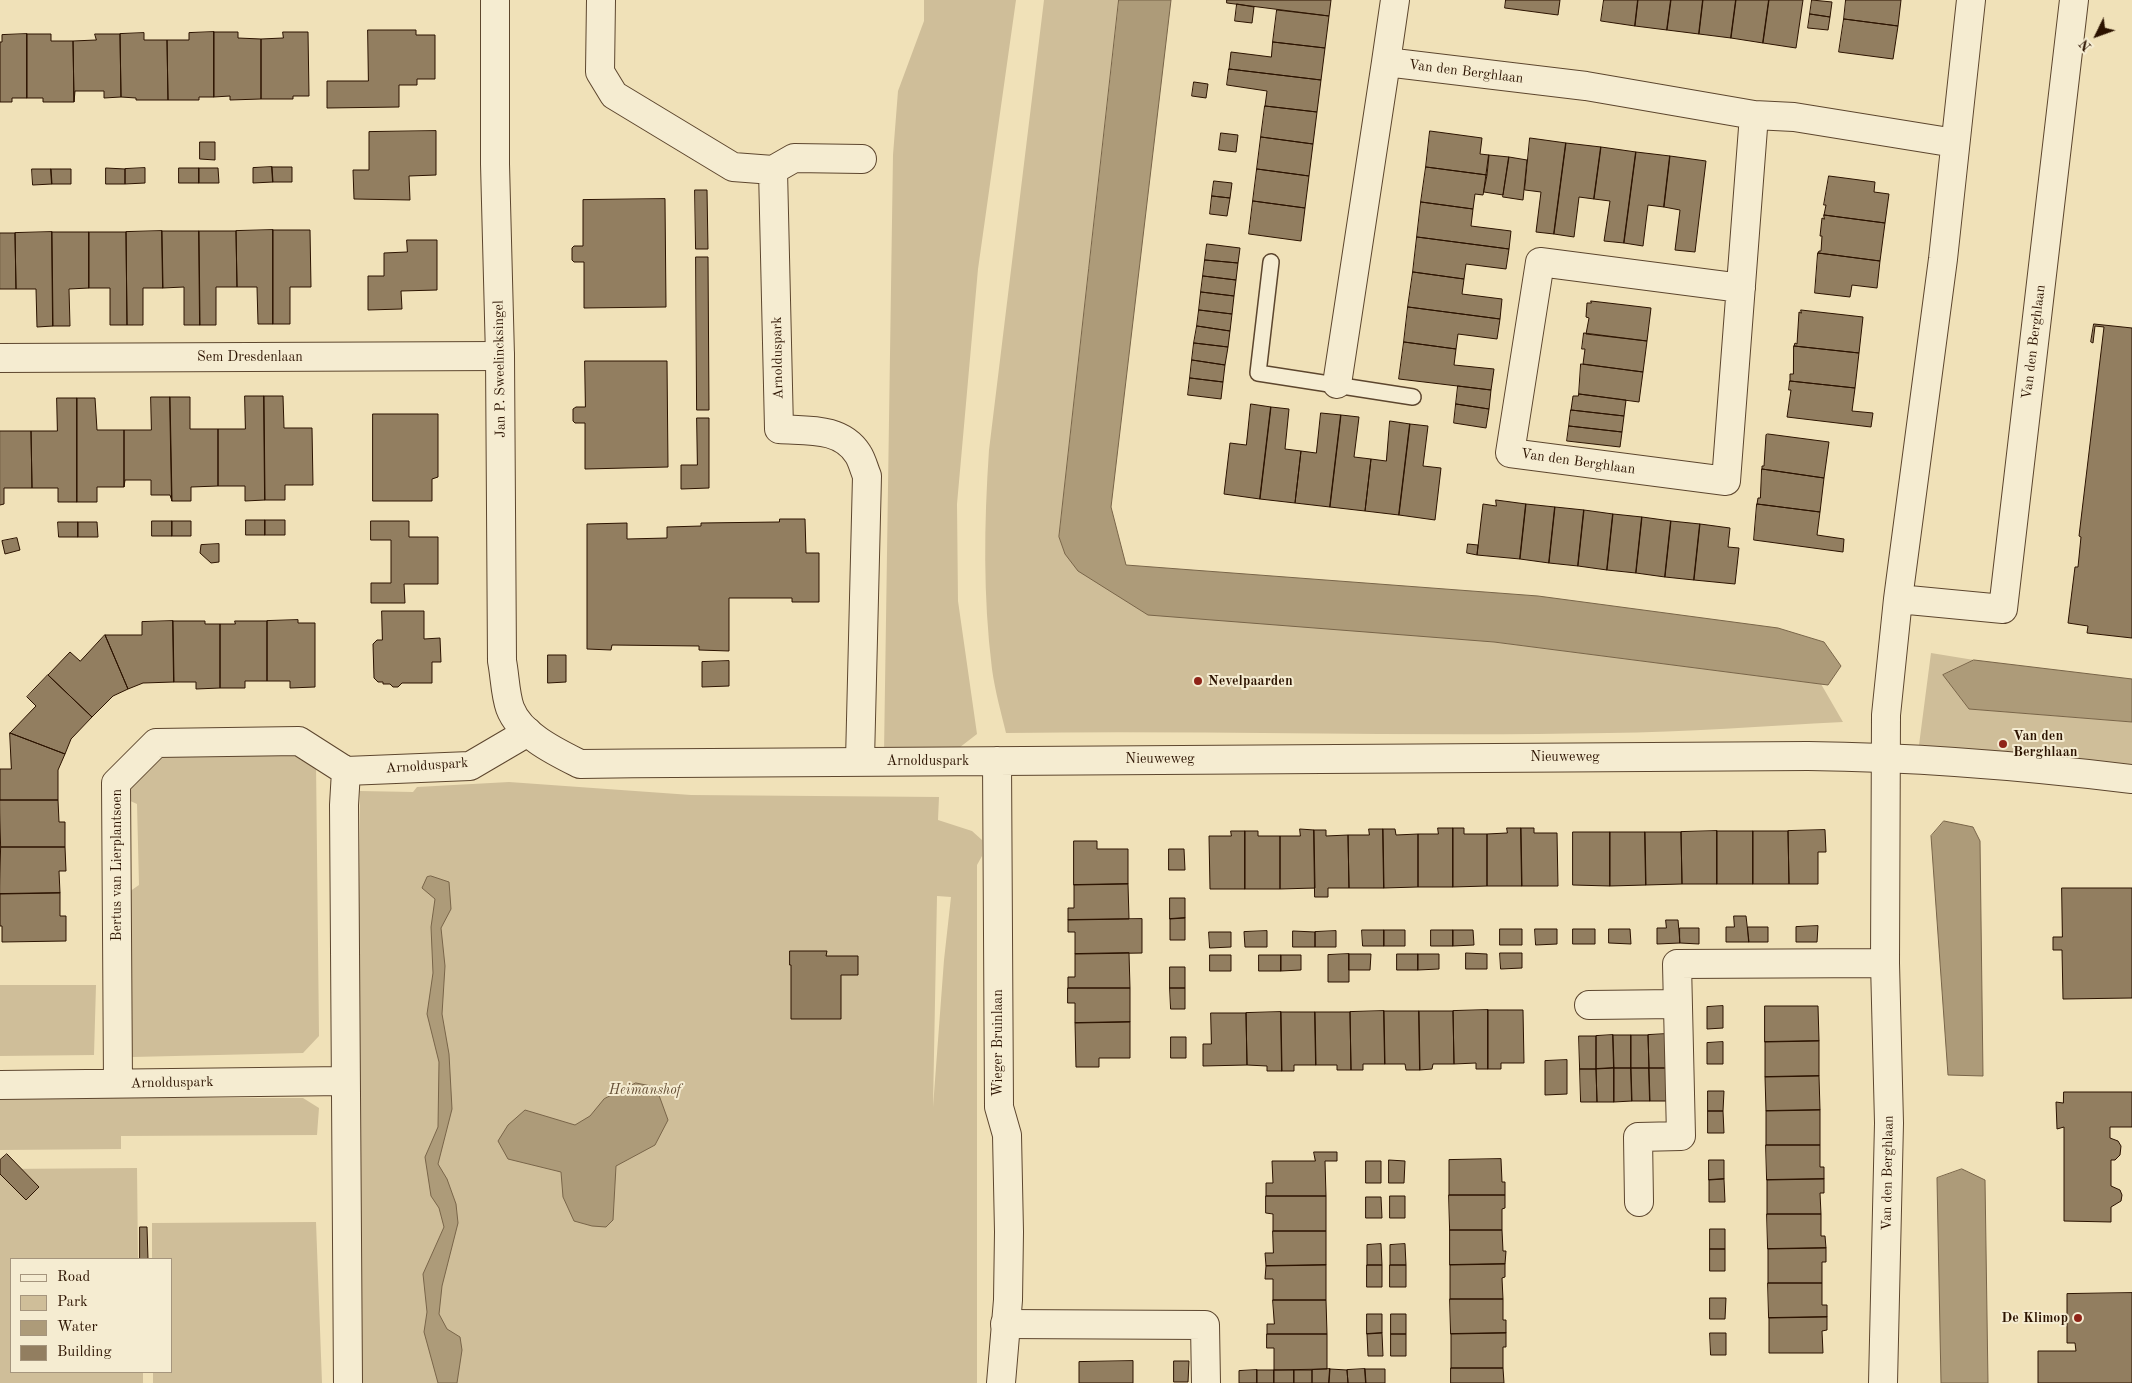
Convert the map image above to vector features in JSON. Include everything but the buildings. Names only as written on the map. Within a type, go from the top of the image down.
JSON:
[{"type":"street","name":"Jan P. Sweelincksingel","points":[[495,0],[495,164],[500,356],[502,661],[510,709],[528,732]]},
{"type":"street","points":[[601,0],[600,72],[614,95],[733,167],[773,170],[794,158],[862,158]]},
{"type":"street","points":[[1336,384],[1396,0]]},
{"type":"street","name":"Van den Berghlaan","points":[[1883,1383],[1889,1122],[1885,963],[1886,716],[1898,599],[1943,259],[1971,0]]},
{"type":"street","name":"Van den Berghlaan","points":[[1898,599],[2003,609],[2074,0]]},
{"type":"street","name":"Van den Berghlaan","points":[[1386,62],[1586,86],[1754,115],[1794,117],[1956,143]]},
{"type":"street","name":"Van den Berghlaan","points":[[1740,288],[1540,262],[1510,453],[1726,481],[1754,115]]},
{"type":"street","name":"Arnolduspark","points":[[773,170],[780,429],[834,433],[859,454],[867,476],[860,760]]},
{"type":"street","name":"Sem Dresdenlaan","points":[[0,358],[500,356]]},
{"type":"street","name":"Arnolduspark","points":[[346,771],[470,766],[528,732],[544,746],[580,764],[860,760],[997,761]]},
{"type":"street","name":"Bertus van Lierplantsoen","points":[[118,1084],[116,783],[156,743],[299,741],[346,771]]},
{"type":"street","name":"Nieuweweg","points":[[997,761],[1886,757],[2003,764],[2132,779]]},
{"type":"street","name":"Wieger Bruinlaan","points":[[997,761],[999,1108],[1007,1135],[1009,1232],[1008,1300],[1001,1383]]},
{"type":"street","points":[[346,771],[345,1081],[348,1383]]},
{"type":"street","points":[[1639,1202],[1638,1137],[1681,1136],[1677,964],[1885,963]]},
{"type":"street","points":[[1589,1005],[1677,1004]]},
{"type":"street","name":"Arnolduspark","points":[[0,1085],[345,1081]]},
{"type":"street","points":[[1005,1324],[1205,1325],[1206,1383]]},
{"type":"lane","points":[[1271,262],[1258,373],[1413,397]]},
{"type":"green space","points":[[924,0],[1016,0],[978,269],[957,504],[958,601],[977,734],[955,751],[884,752],[893,155],[898,91],[924,21]]},
{"type":"green space","points":[[1044,0],[1119,0],[1059,537],[1065,554],[1494,642],[1821,684],[1843,722],[1667,731],[1533,734],[1006,733],[993,677],[989,642],[985,560],[987,478]]},
{"type":"green space","points":[[1931,653],[1974,660],[1944,675],[1969,709],[2132,722],[2132,765],[1919,745]]},
{"type":"green space","points":[[298,750],[316,762],[319,1036],[303,1053],[132,1057],[126,894],[139,885],[137,804],[126,799],[126,783],[159,752]]},
{"type":"green space","name":"Heimanshof","points":[[509,782],[691,795],[939,797],[938,820],[972,831],[982,840],[982,856],[977,865],[977,1383],[355,1383],[360,791],[413,792],[417,787]],"holes":[[[937,896],[951,897],[944,960],[933,1107]]]},
{"type":"green space","points":[[0,985],[96,985],[94,1055],[0,1056]]},
{"type":"green space","points":[[303,1098],[319,1108],[317,1135],[121,1136],[121,1149],[0,1150],[0,1099]]},
{"type":"green space","points":[[137,1168],[138,1258],[10,1258],[10,1373],[143,1373],[143,1383],[0,1383],[0,1169]]},
{"type":"green space","points":[[316,1222],[322,1383],[153,1383],[153,1373],[172,1373],[172,1258],[152,1258],[152,1223]]},
{"type":"water","points":[[1119,0],[1171,0],[1111,507],[1126,565],[1538,596],[1778,628],[1824,642],[1841,666],[1828,685],[1494,642],[1148,615],[1078,571],[1065,554],[1059,537]]},
{"type":"water","points":[[1974,660],[2132,679],[2132,722],[1969,709],[1943,675]]},
{"type":"water","points":[[1944,821],[1973,827],[1980,841],[1983,1076],[1948,1075],[1931,836]]},
{"type":"water","points":[[431,876],[449,882],[451,909],[441,928],[445,966],[442,1014],[449,1054],[452,1109],[438,1164],[447,1179],[456,1204],[458,1223],[442,1286],[439,1314],[447,1329],[460,1337],[462,1350],[457,1383],[438,1383],[424,1332],[427,1312],[423,1274],[444,1227],[439,1208],[431,1196],[425,1157],[438,1127],[439,1062],[427,1014],[433,973],[431,927],[435,899],[422,888],[427,877]]},
{"type":"water","points":[[636,1083],[656,1087],[668,1120],[655,1145],[616,1166],[613,1220],[606,1227],[592,1226],[574,1221],[563,1197],[561,1172],[508,1159],[498,1141],[508,1125],[525,1110],[575,1125],[590,1116],[604,1099]]},
{"type":"water","points":[[1962,1169],[1985,1180],[1988,1383],[1941,1383],[1937,1178]]},
{"type":"place","name":"Nevelpaarden","points":[[1198,681]]},
{"type":"place","name":"Van den Berghlaan","points":[[2003,744]]},
{"type":"place","name":"De Klimop","points":[[2078,1318]]}]
